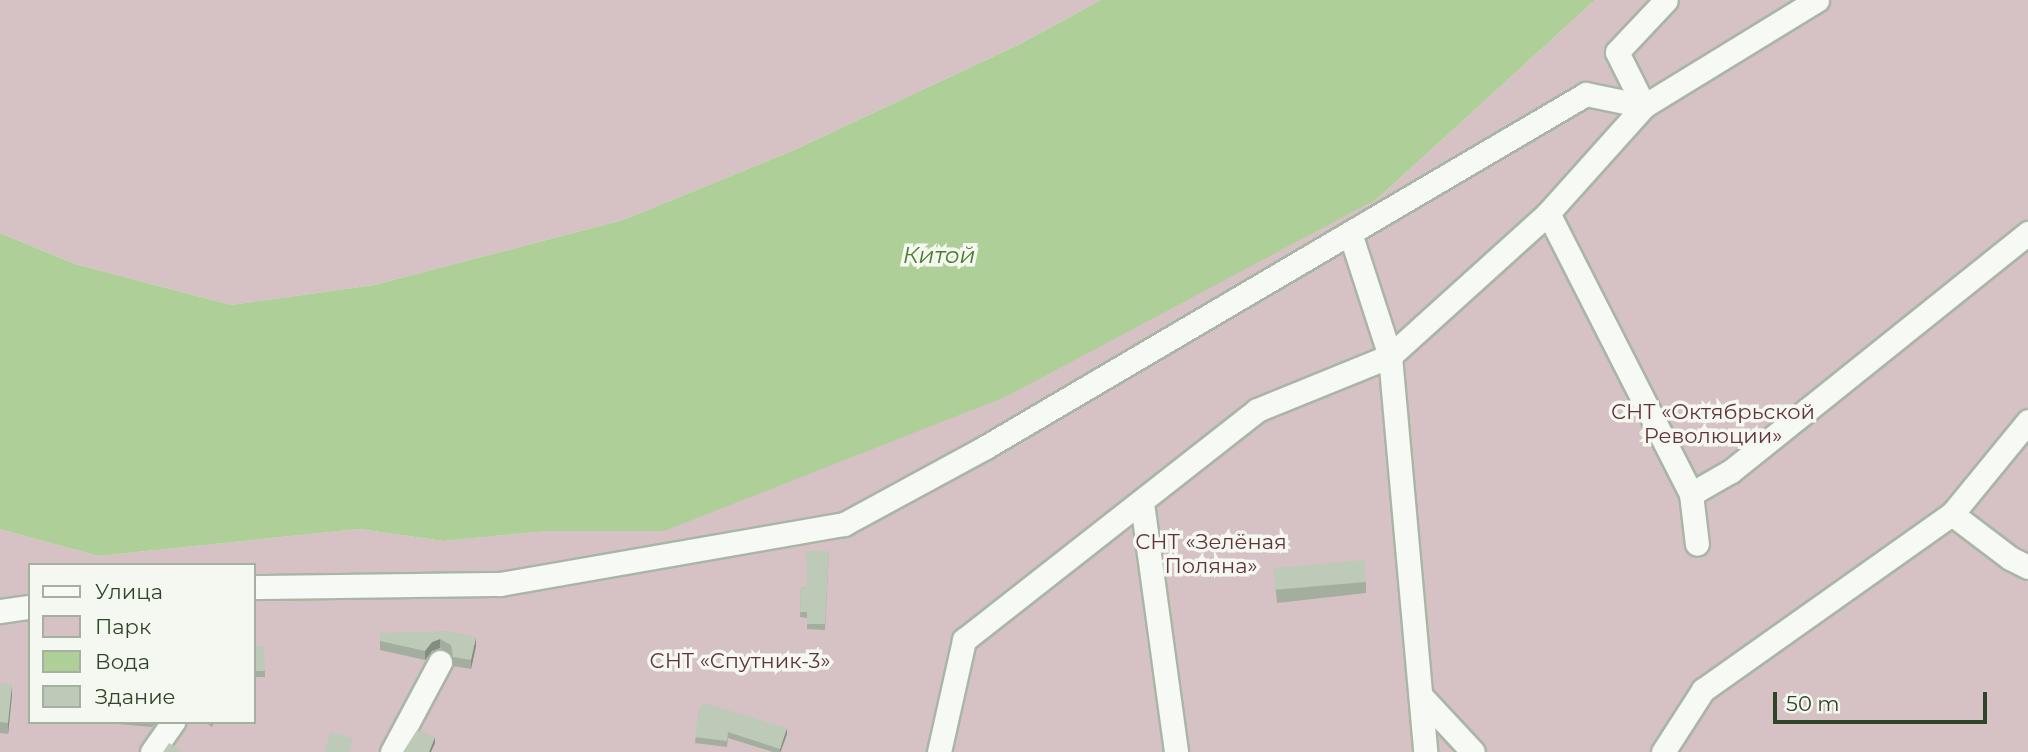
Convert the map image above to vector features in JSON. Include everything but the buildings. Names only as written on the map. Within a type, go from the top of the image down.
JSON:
[{"type":"street","points":[[1644,106],[1617,52],[1666,0]]},
{"type":"street","points":[[939,752],[964,640],[1142,503],[1257,410],[1390,356],[1548,213],[1644,106],[1817,0]]},
{"type":"street","points":[[256,587],[500,584],[844,524],[984,449],[1586,94],[1644,106]]},
{"type":"street","points":[[1548,213],[1691,494],[1697,544]]},
{"type":"street","points":[[1350,233],[1390,356],[1425,752]]},
{"type":"street","points":[[1691,494],[1731,471],[2028,233]]},
{"type":"street","points":[[1663,752],[1703,690],[1952,514],[2028,421]]},
{"type":"street","points":[[1142,503],[1176,752]]},
{"type":"street","points":[[1952,514],[2010,558],[2028,567]]},
{"type":"street","points":[[0,611],[28,607]]},
{"type":"street","points":[[393,752],[440,662]]},
{"type":"street","points":[[1421,696],[1473,752]]},
{"type":"street","points":[[152,752],[172,724]]},
{"type":"green space","points":[[0,0],[1101,0],[1020,44],[792,151],[623,220],[374,285],[231,305],[75,264],[0,233]]},
{"type":"green space","points":[[1595,0],[2028,0],[2028,752],[0,752],[0,529],[98,556],[359,529],[443,541],[548,531],[1377,199]]},
{"type":"water","name":"Китой","points":[[1101,0],[1595,0],[1377,199],[1005,397],[664,531],[548,531],[443,541],[359,529],[98,556],[0,529],[0,233],[75,264],[231,305],[374,285],[623,220],[792,151],[1020,44]]},
{"type":"park label","name":"СНТ «Октябрьской Революции»","points":[[1713,424]]},
{"type":"park label","name":"СНТ «Зелёная Поляна»","points":[[1211,554]]},
{"type":"park label","name":"СНТ «Спутник-3»","points":[[740,661]]}]
